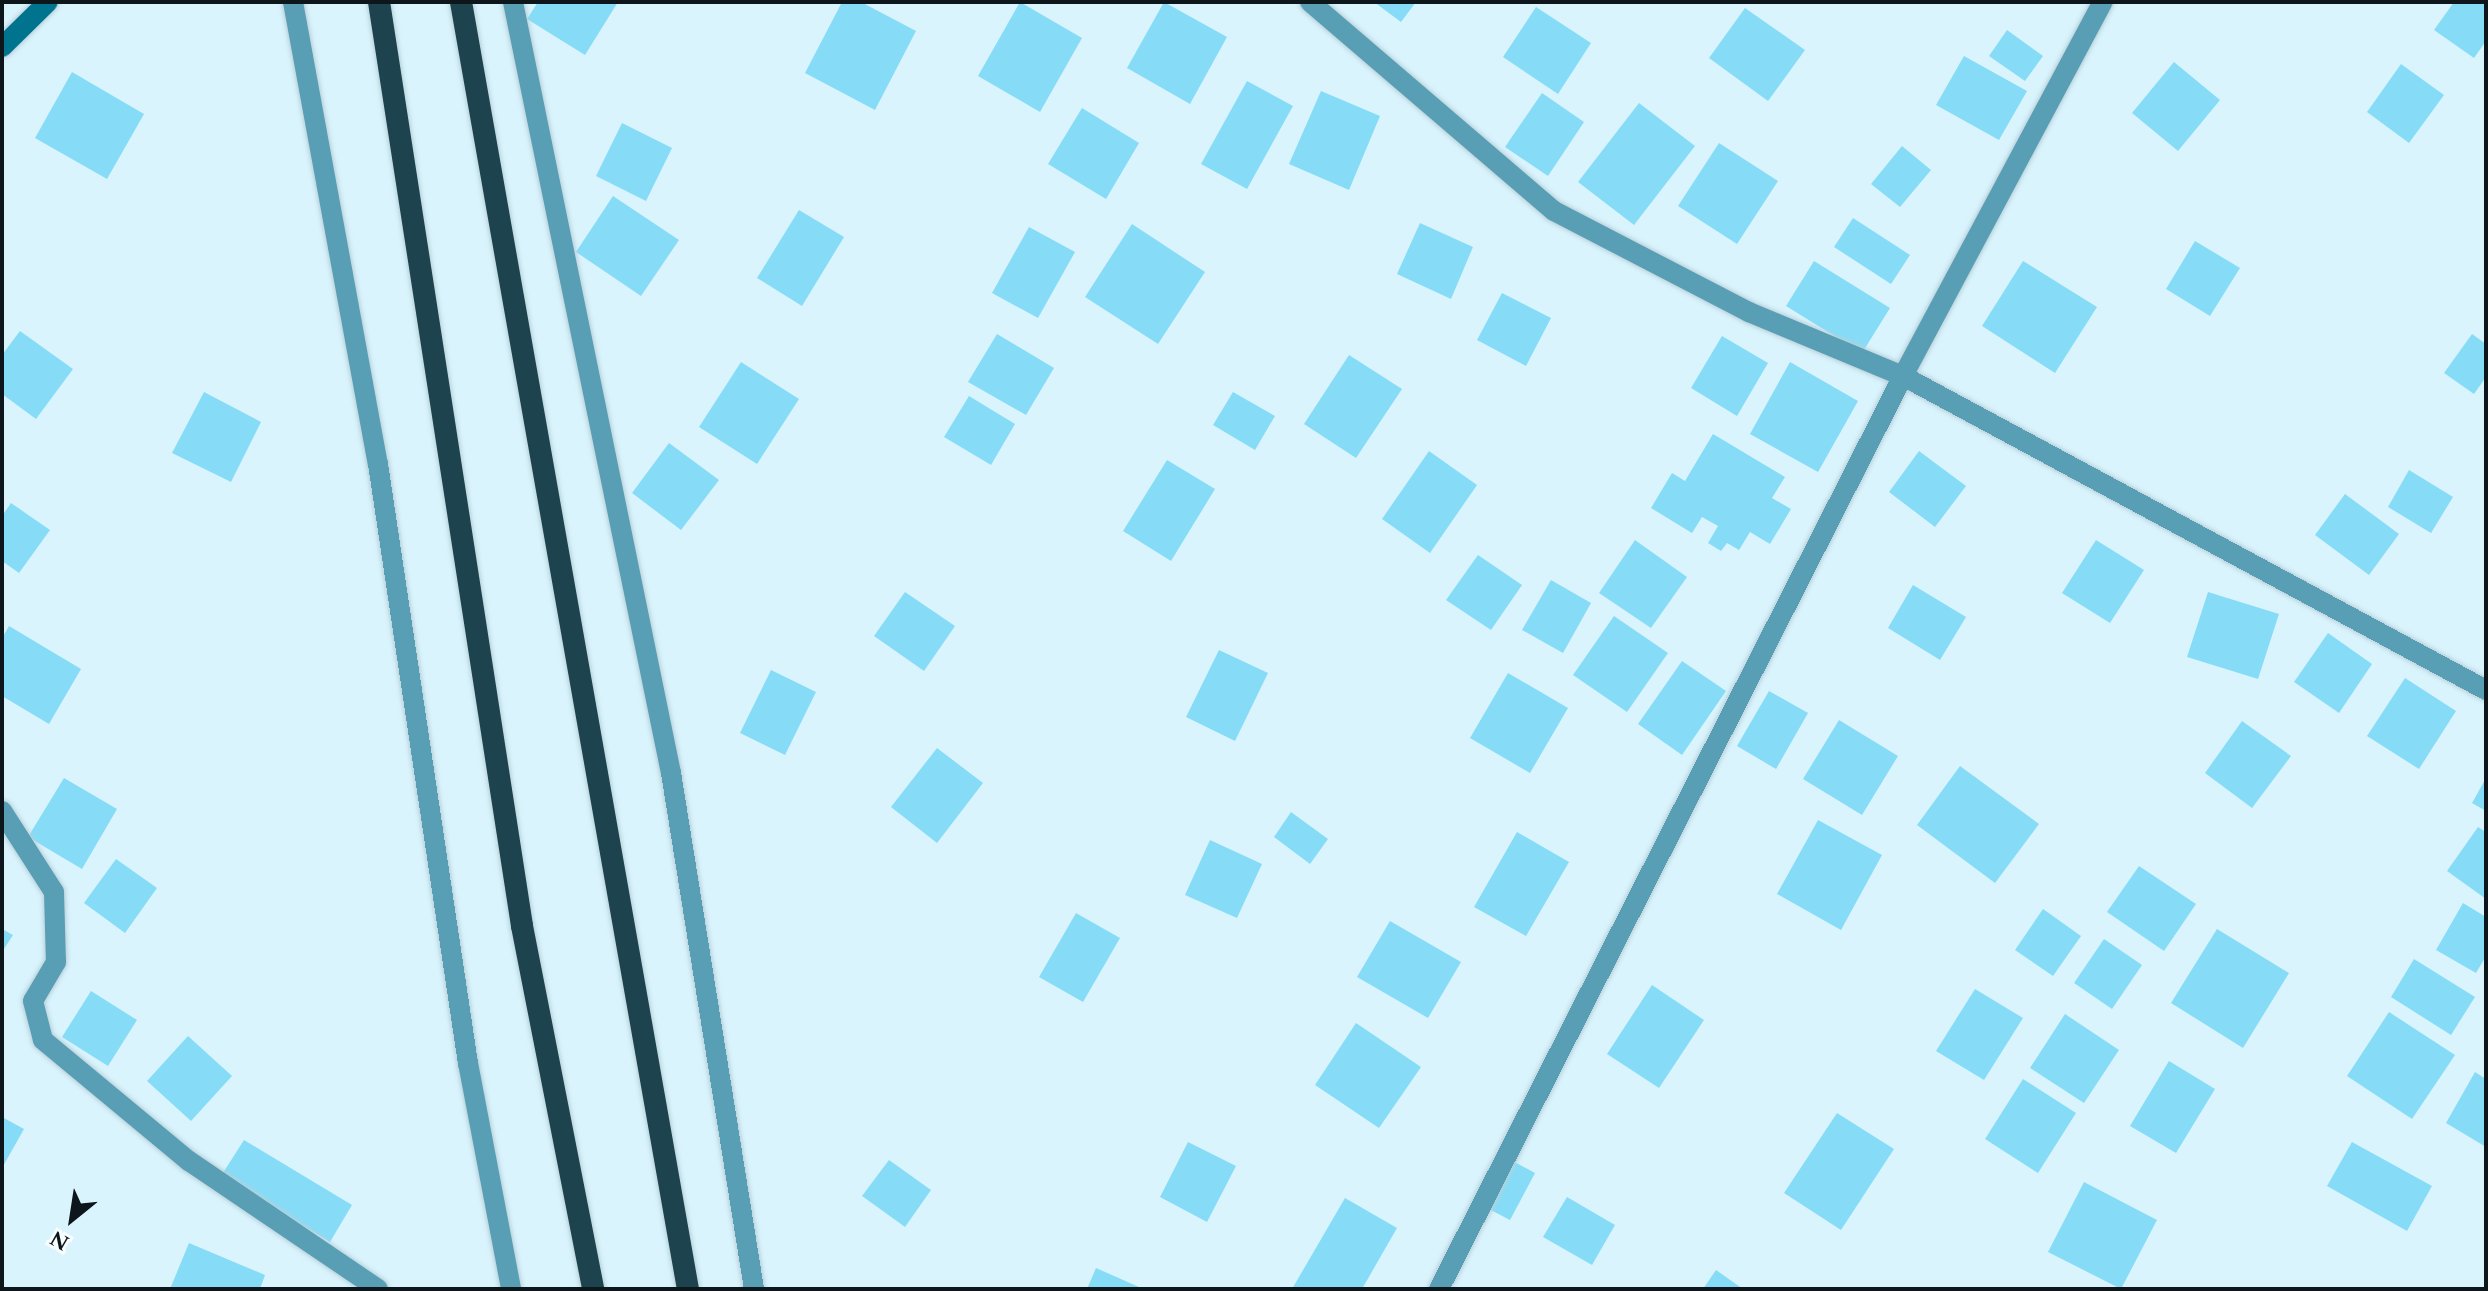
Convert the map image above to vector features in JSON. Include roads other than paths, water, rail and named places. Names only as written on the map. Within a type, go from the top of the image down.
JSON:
[{"type":"highway","points":[[379,2],[522,926],[593,1289]]},
{"type":"highway","points":[[461,2],[688,1289]]},
{"type":"main road","points":[[2,47],[48,2]]},
{"type":"street","points":[[293,2],[378,464],[468,1063],[511,1289]]},
{"type":"street","points":[[513,2],[671,773],[754,1289]]},
{"type":"street","points":[[1310,2],[1554,211],[1749,312],[1903,376],[2486,690]]},
{"type":"street","points":[[1439,1289],[1903,376],[2103,2]]},
{"type":"street","points":[[2,811],[54,892],[56,962],[33,1001],[43,1040],[189,1161],[378,1289]]}]
